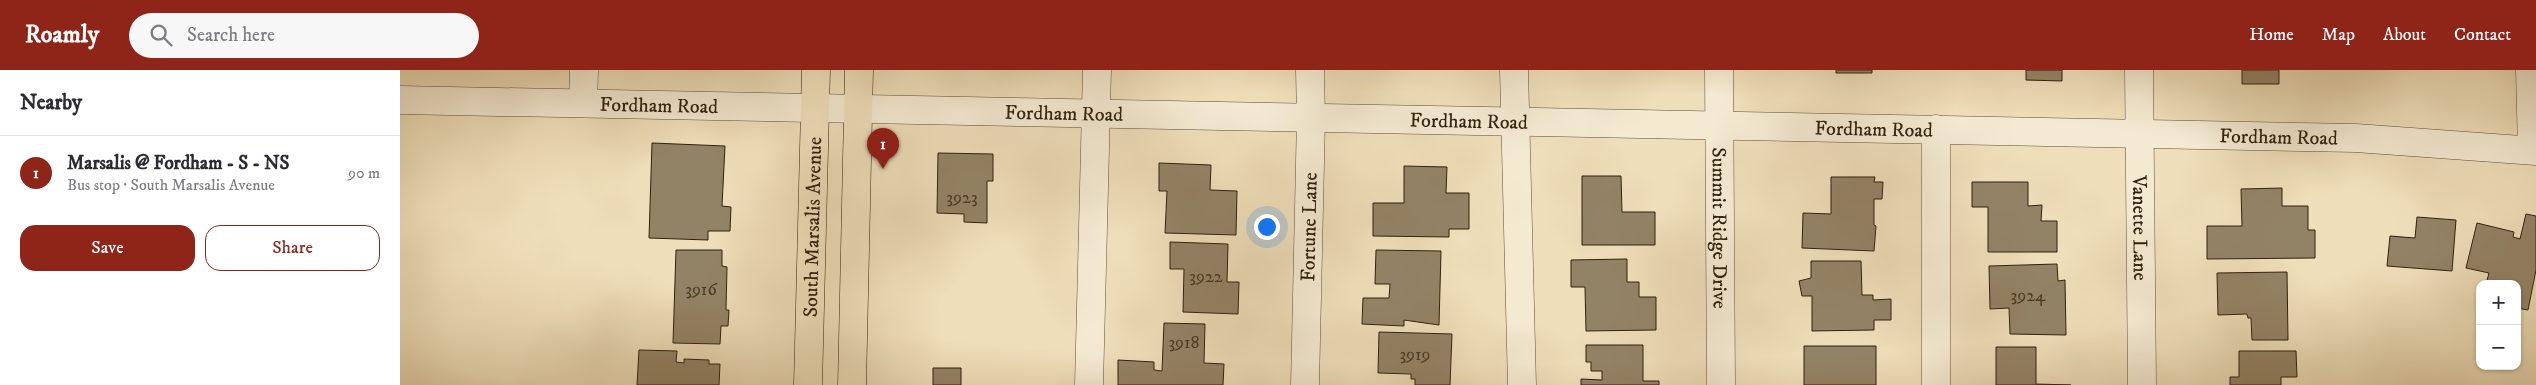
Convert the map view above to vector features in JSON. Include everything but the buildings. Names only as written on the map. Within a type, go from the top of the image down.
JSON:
[{"type":"main road","name":"South Marsalis Avenue","points":[[808,385],[816,70]]},
{"type":"main road","points":[[852,385],[859,70]]},
{"type":"street","points":[[583,103],[584,70]]},
{"type":"street","points":[[1089,385],[1097,70]]},
{"type":"street","name":"Fortune Lane","points":[[1305,385],[1311,118],[1310,70]]},
{"type":"street","points":[[1514,70],[1522,385]]},
{"type":"street","name":"Summit Ridge Drive","points":[[1719,70],[1721,385]]},
{"type":"street","name":"Vanette Lane","points":[[2139,70],[2142,385]]},
{"type":"street","points":[[2530,70],[2534,150]]},
{"type":"street","name":"Fordham Road","points":[[400,100],[2356,138],[2534,150]]},
{"type":"street","points":[[1936,129],[1936,385]]},
{"type":"place","name":"Marsalis @ Fordham - S - NS","points":[[883,169]]}]
